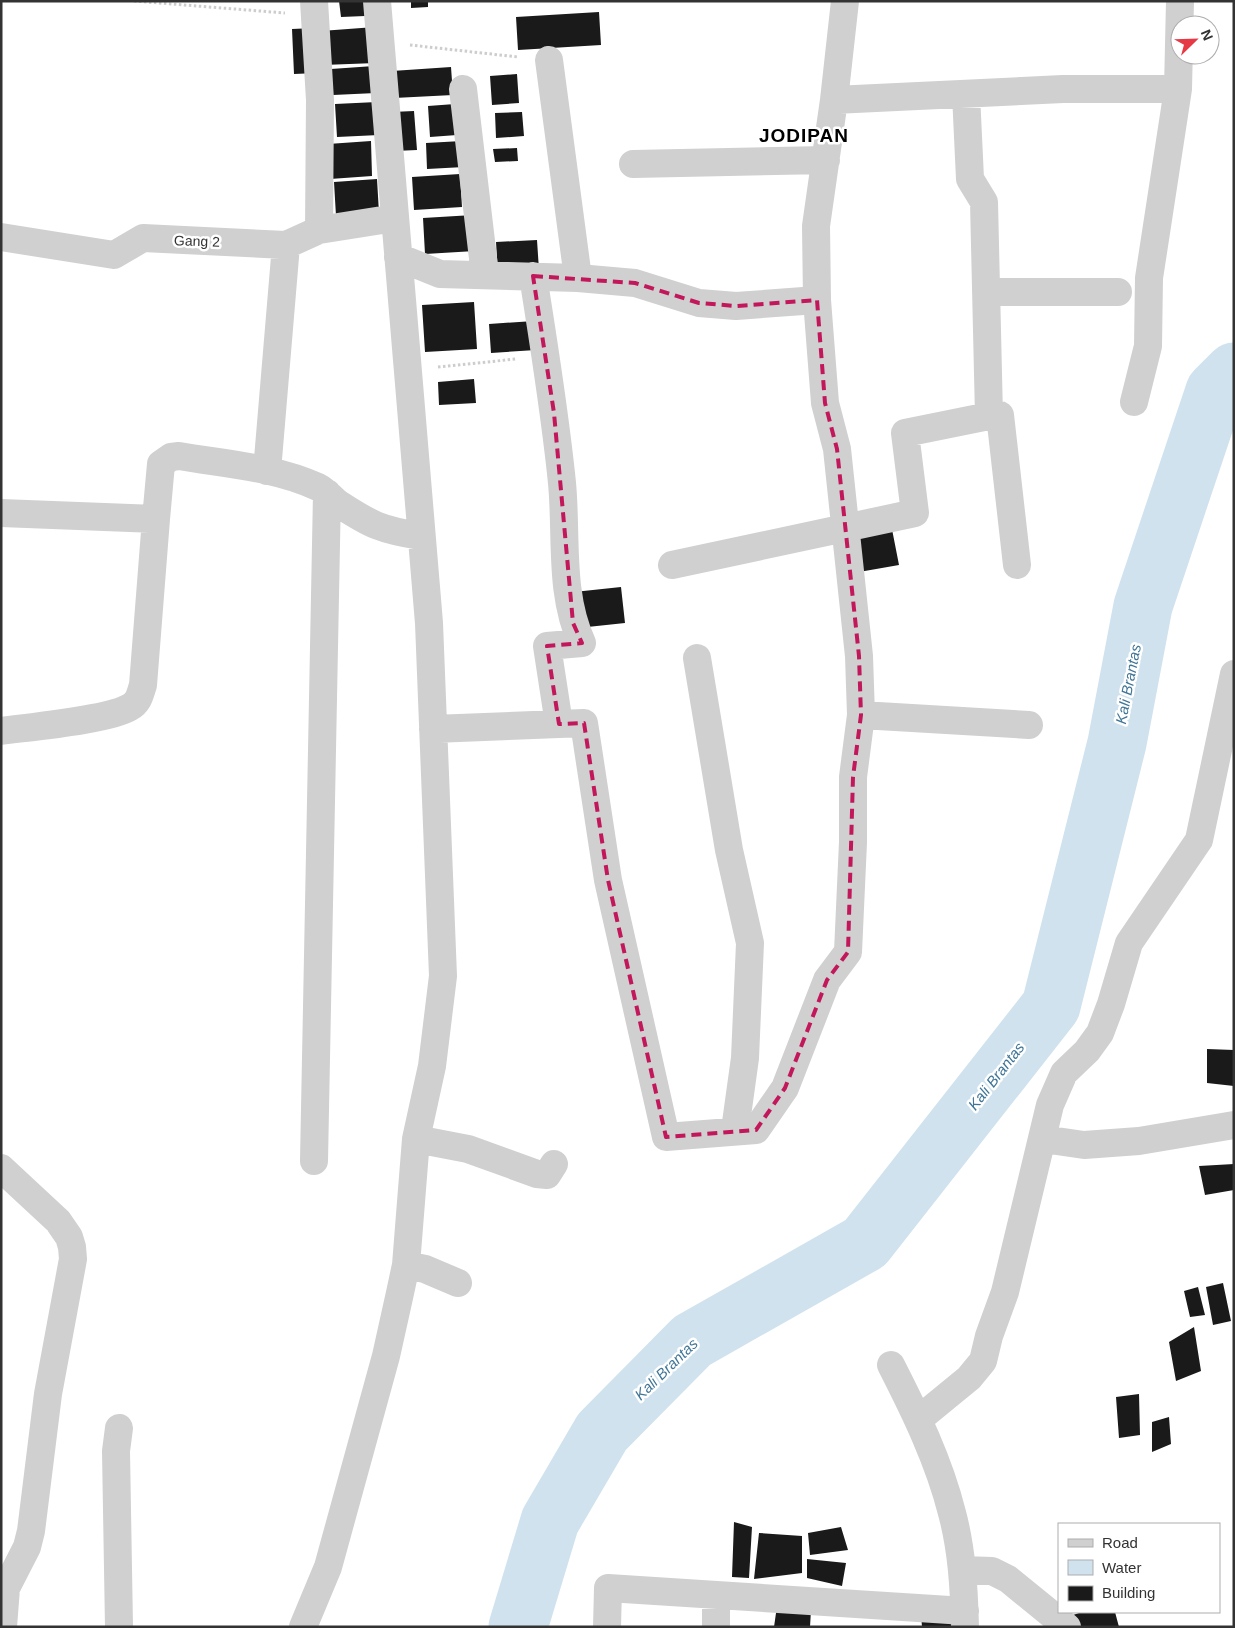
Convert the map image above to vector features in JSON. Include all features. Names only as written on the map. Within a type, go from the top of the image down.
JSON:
[{"type":"street","points":[[303,1627],[328,1567],[386,1356],[406,1264],[416,1139],[432,1066],[443,976],[429,623],[420,536],[376,1]]},
{"type":"street","points":[[433,729],[584,723],[608,880],[639,1010],[666,1137],[735,1130],[756,1130],[784,1088],[828,980],[848,952],[853,842],[853,777],[861,715],[859,656],[837,449],[825,403],[817,300],[816,226],[834,100],[845,1]]},
{"type":"street","points":[[1134,402],[1148,346],[1149,278],[1178,89],[1180,1]]},
{"type":"street","points":[[315,8],[320,100],[319,230]]},
{"type":"street","points":[[549,60],[578,278]]},
{"type":"street","points":[[463,89],[485,275]]},
{"type":"street","points":[[834,100],[1063,89],[1178,89]]},
{"type":"street","points":[[966,94],[970,179],[984,202],[989,416]]},
{"type":"street","points":[[634,164],[826,160]]},
{"type":"street","name":"Gang 2","points":[[1,237],[114,255],[143,238],[286,244],[319,230],[395,218]]},
{"type":"street","points":[[267,471],[286,244]]},
{"type":"street","points":[[398,257],[440,274],[578,278],[634,283],[699,303],[736,306],[817,300]]},
{"type":"street","points":[[533,276],[546,356],[562,485],[563,533],[572,623],[582,643],[547,646],[559,724]]},
{"type":"street","points":[[986,292],[1118,292]]},
{"type":"street","points":[[672,565],[846,526],[915,513],[905,433],[1000,415],[1017,565]]},
{"type":"street","points":[[1,731],[103,716],[128,708],[138,700],[143,685],[161,464],[171,457],[179,456],[267,471],[295,479],[327,493],[371,524],[385,530],[420,536]]},
{"type":"street","points":[[314,1161],[327,493]]},
{"type":"street","points":[[1,513],[156,519]]},
{"type":"street","points":[[697,658],[729,850],[750,943],[745,1058],[735,1130]]},
{"type":"street","points":[[919,1419],[969,1378],[983,1360],[989,1336],[1005,1292],[1050,1105],[1064,1073],[1087,1051],[1100,1033],[1112,1004],[1129,943],[1199,840],[1234,674]]},
{"type":"street","points":[[861,715],[1029,725]]},
{"type":"street","points":[[1042,1139],[1084,1145],[1139,1142],[1234,1125]]},
{"type":"street","points":[[416,1139],[468,1149],[537,1174],[547,1175],[554,1164]]},
{"type":"street","points":[[1,1168],[58,1222],[69,1236],[73,1259],[48,1394],[31,1531],[27,1546],[6,1588],[3,1627]]},
{"type":"street","points":[[406,1264],[425,1269],[458,1283]]},
{"type":"street","points":[[607,1627],[608,1588],[716,1595],[965,1619],[962,1570],[952,1511],[919,1419],[891,1365]]},
{"type":"street","points":[[119,1428],[116,1451],[119,1627]]},
{"type":"street","points":[[962,1570],[992,1571],[1008,1579],[1067,1627]]},
{"type":"street","points":[[716,1595],[716,1627]]},
{"type":"path","points":[[134,1],[315,8]]},
{"type":"path","points":[[380,41],[549,60]]},
{"type":"path","points":[[407,370],[546,356]]},
{"type":"highlighted area","points":[[533,276],[635,283],[699,303],[736,306],[817,300],[825,403],[837,449],[859,656],[861,715],[853,777],[848,952],[827,980],[785,1088],[756,1130],[666,1137],[608,880],[584,723],[559,724],[547,646],[582,643],[573,623],[554,413]]},
{"type":"water","points":[[527,1539],[560,1546],[546,1627],[489,1627]]},
{"type":"building","points":[[339,1],[364,1],[365,16],[341,17]]},
{"type":"building","points":[[411,1],[428,1],[428,7],[411,8]]},
{"type":"building","points":[[599,12],[601,45],[518,50],[516,17]]},
{"type":"building","points":[[375,27],[376,63],[323,65],[321,31]]},
{"type":"building","points":[[314,28],[317,73],[294,74],[292,29]]},
{"type":"building","points":[[374,66],[376,93],[333,95],[331,69]]},
{"type":"building","points":[[451,67],[453,95],[394,98],[392,71]]},
{"type":"building","points":[[517,74],[519,103],[492,105],[490,76]]},
{"type":"building","points":[[377,102],[379,135],[337,137],[335,104]]},
{"type":"building","points":[[455,104],[457,135],[430,137],[428,106]]},
{"type":"building","points":[[414,111],[417,150],[395,151],[392,112]]},
{"type":"building","points":[[522,112],[524,136],[496,138],[495,113]]},
{"type":"building","points":[[371,141],[372,176],[330,179],[328,144]]},
{"type":"building","points":[[462,141],[464,167],[427,169],[426,143]]},
{"type":"building","points":[[517,148],[518,161],[495,162],[493,149]]},
{"type":"building","points":[[460,174],[462,207],[414,210],[412,177]]},
{"type":"building","points":[[377,179],[379,213],[336,216],[334,182]]},
{"type":"building","points":[[473,215],[475,251],[425,254],[423,218]]},
{"type":"building","points":[[537,240],[539,270],[498,273],[496,242]]},
{"type":"building","points":[[474,302],[477,349],[425,352],[422,305]]},
{"type":"building","points":[[534,321],[536,350],[491,353],[489,324]]},
{"type":"building","points":[[474,379],[476,403],[439,405],[438,382]]},
{"type":"building","points":[[890,519],[899,565],[859,572],[851,527]]},
{"type":"building","points":[[621,587],[625,623],[578,628],[574,592]]},
{"type":"building","points":[[1207,1049],[1234,1050],[1234,1086],[1207,1083]]},
{"type":"building","points":[[1234,1164],[1234,1190],[1205,1195],[1199,1166]]},
{"type":"building","points":[[1223,1283],[1231,1321],[1213,1325],[1206,1287]]},
{"type":"building","points":[[1198,1287],[1205,1315],[1190,1317],[1184,1291]]},
{"type":"building","points":[[1194,1327],[1201,1371],[1176,1381],[1169,1342]]},
{"type":"building","points":[[1139,1394],[1140,1435],[1119,1438],[1116,1397]]},
{"type":"building","points":[[1169,1417],[1171,1444],[1152,1452],[1152,1422]]},
{"type":"building","points":[[734,1522],[752,1527],[749,1578],[732,1577]]},
{"type":"building","points":[[841,1527],[848,1550],[810,1555],[808,1533]]},
{"type":"building","points":[[759,1533],[802,1536],[802,1573],[754,1579]]},
{"type":"building","points":[[807,1559],[846,1563],[842,1586],[807,1578]]},
{"type":"building","points":[[777,1606],[811,1610],[810,1627],[774,1627]]},
{"type":"building","points":[[1079,1613],[1115,1613],[1119,1627],[1073,1627],[1070,1616]]},
{"type":"building","points":[[921,1614],[957,1618],[957,1627],[922,1627]]},
{"type":"waterway","name":"Kali Brantas","points":[[518,1627],[550,1521],[602,1432],[692,1341],[865,1243],[1051,1006],[1117,743],[1143,606],[1215,391],[1234,372]]},
{"type":"district","name":"JODIPAN","points":[[804,135]]}]
